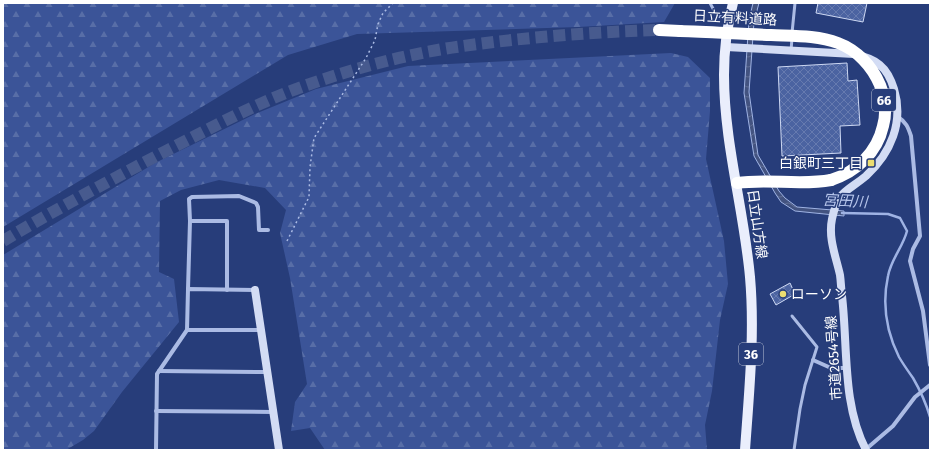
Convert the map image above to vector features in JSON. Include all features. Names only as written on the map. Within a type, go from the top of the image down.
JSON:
[{"type":"highway","name":"日立有料道路","points":[[659,30],[810,37],[837,43],[850,49],[862,58],[875,75],[881,88],[884,102],[885,115],[883,127],[879,140],[865,160],[854,170],[841,177],[811,183],[753,181],[737,183]]},
{"type":"main road","name":"日立山方線","points":[[733,3],[729,18],[724,77],[725,103],[750,277],[751,344],[745,450]]},
{"type":"street","name":"市道2654号線","points":[[726,47],[739,49],[791,50],[854,54],[877,62],[885,69],[891,79],[895,91],[898,117],[893,139],[882,158],[866,175],[844,192],[837,202],[832,218],[830,234],[840,276],[843,298],[851,407],[854,421],[865,450]]},
{"type":"street","points":[[898,117],[904,121],[911,136],[920,236],[913,249],[910,261],[923,311],[930,365]]},
{"type":"street","points":[[156,450],[158,374],[187,330],[190,221],[188,199],[192,197],[239,196],[256,203],[258,207],[259,230],[268,230]]},
{"type":"street","points":[[190,221],[227,221],[227,290]]},
{"type":"street","points":[[188,289],[255,290],[266,372],[279,450]]},
{"type":"street","points":[[187,330],[261,330]]},
{"type":"street","points":[[813,360],[831,368],[848,368]]},
{"type":"street","points":[[159,371],[266,372]]},
{"type":"street","points":[[865,450],[892,426],[915,397],[930,385]]},
{"type":"street","points":[[156,411],[273,412]]},
{"type":"lane","points":[[710,3],[712,9],[718,16],[729,18]]},
{"type":"lane","points":[[791,50],[795,3]]},
{"type":"lane","points":[[792,316],[817,347],[805,385],[794,450]]},
{"type":"path","points":[[287,241],[309,197],[310,167],[314,138],[366,58],[375,40],[378,24],[383,13],[392,3]]},
{"type":"green space","points":[[3,3],[675,3],[664,22],[578,27],[357,34],[288,55],[3,227]]},
{"type":"green space","points":[[671,53],[688,57],[710,78],[710,111],[706,159],[724,241],[728,284],[720,320],[712,391],[705,425],[707,450],[325,450],[310,428],[291,431],[295,402],[307,384],[290,278],[280,233],[286,210],[265,188],[219,180],[181,190],[160,201],[159,272],[174,279],[179,322],[122,392],[94,431],[83,440],[66,450],[3,450],[3,255],[155,163],[255,114],[316,89],[408,66]]},
{"type":"water","points":[[753,3],[759,3],[754,22],[749,92],[758,155],[779,191],[785,198],[797,207],[844,211],[844,216],[795,211],[781,202],[754,156],[744,93],[749,20]]},
{"type":"building","points":[[818,3],[867,3],[863,22],[816,13]]},
{"type":"building","points":[[847,63],[848,81],[857,80],[860,125],[840,126],[841,153],[782,156],[778,67]]},
{"type":"building","name":"ローソン","points":[[790,283],[795,294],[776,305],[770,294]]},
{"type":"waterway","name":"宮田川","points":[[842,213],[888,214],[900,218],[907,231],[888,276],[885,297],[886,317],[891,337],[899,357],[918,387],[930,417]]},
{"type":"tunnel","points":[[3,241],[166,151],[255,106],[291,91],[366,66],[463,46],[561,35],[659,30]]},
{"type":"place","name":"白銀町三丁目","points":[[871,163]]},
{"type":"place","name":"ローソン","points":[[783,294]]}]
